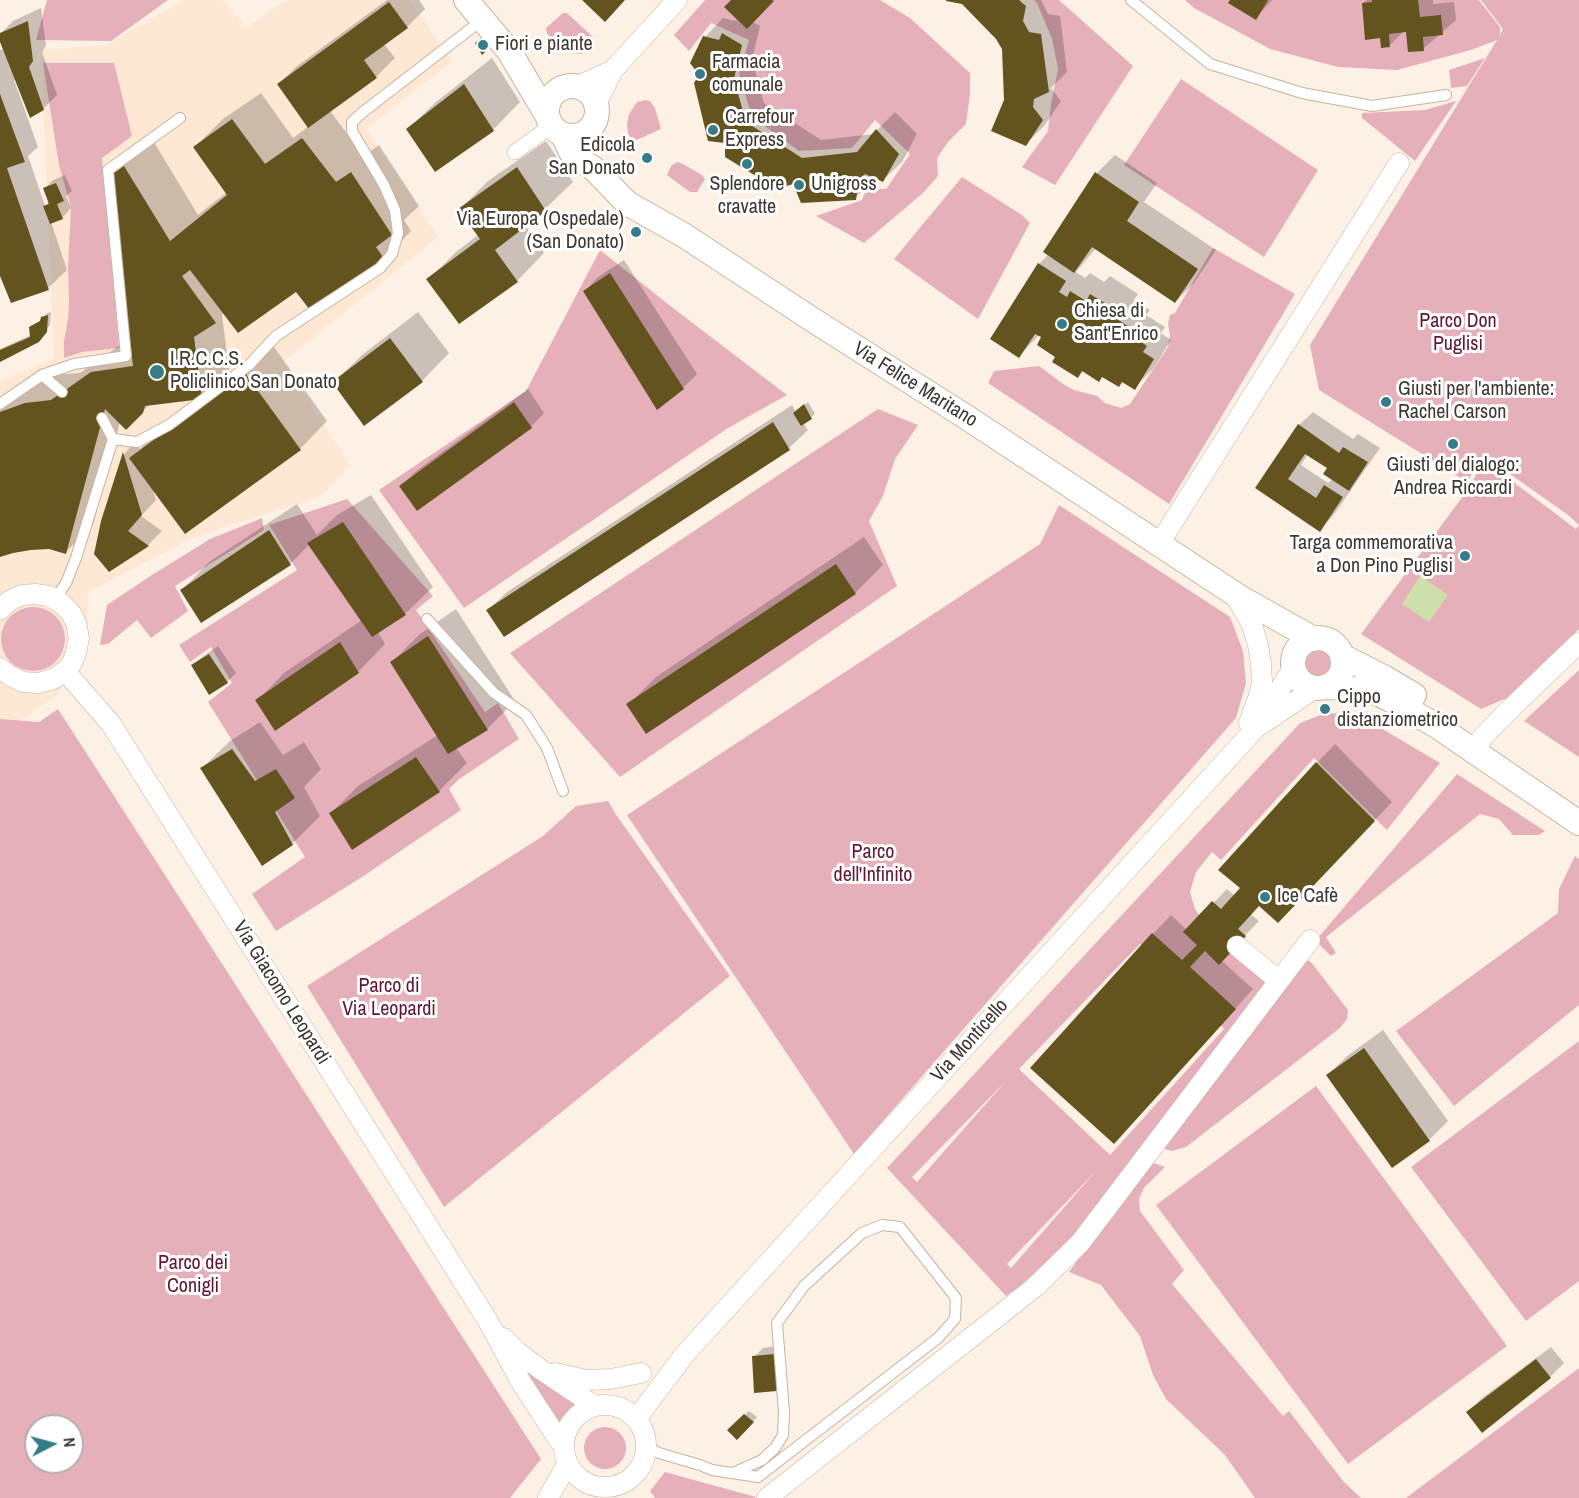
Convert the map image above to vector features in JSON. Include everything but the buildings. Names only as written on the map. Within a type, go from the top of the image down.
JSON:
[{"type":"street","points":[[466,0],[512,56],[550,87],[584,90],[591,96],[594,115],[588,146],[593,168]]},
{"type":"street","points":[[613,70],[551,97],[548,106],[554,125],[571,136],[579,136],[586,132],[613,70],[677,0]]},
{"type":"street","name":"Via Felice Maritano","points":[[512,56],[571,152],[593,168],[627,203],[686,236],[816,322],[963,414],[1234,593],[1314,639]]},
{"type":"street","points":[[515,152],[554,125]]},
{"type":"street","points":[[1159,544],[1399,163]]},
{"type":"street","points":[[1211,777],[1248,723],[1262,682],[1258,645],[1252,626],[1234,593]]},
{"type":"street","name":"Via Felice Maritano","points":[[1234,593],[1275,633],[1294,663]]},
{"type":"street","points":[[0,610],[15,598],[28,594],[42,594],[61,603],[71,614],[78,633],[78,643],[72,663],[53,680],[23,682],[0,668]]},
{"type":"street","points":[[1320,688],[1337,680],[1342,669],[1342,656],[1331,642],[1314,639],[1305,642],[1298,649],[1294,663],[1297,678],[1305,685],[1320,688],[1348,688],[1379,694],[1437,726],[1478,744],[1579,803]]},
{"type":"street","points":[[1478,744],[1513,706],[1579,643]]},
{"type":"street","points":[[1342,656],[1385,678],[1478,744],[1579,823]]},
{"type":"street","name":"Via Monticello","points":[[636,1419],[684,1354],[1255,729],[1294,663]]},
{"type":"street","name":"Via Giacomo Leopardi","points":[[65,671],[111,724],[488,1321],[521,1382],[566,1456]]},
{"type":"street","name":"Via Monticello","points":[[1255,729],[1299,698],[1320,688]]},
{"type":"street","points":[[767,1498],[1034,1288],[1080,1243],[1310,940]]},
{"type":"street","points":[[1237,946],[1278,980]]},
{"type":"street","name":"Via Giacomo Leopardi","points":[[488,1321],[516,1351],[540,1369],[599,1405]]},
{"type":"street","name":"Via Monticello","points":[[599,1405],[641,1373],[684,1354]]},
{"type":"street","name":"Via Giacomo Leopardi","points":[[540,1369],[586,1380],[611,1379],[641,1373]]},
{"type":"street","points":[[588,1498],[615,1490],[631,1479],[641,1466],[646,1447],[644,1432],[636,1419],[627,1411],[615,1406],[599,1405],[585,1410],[569,1426],[565,1437],[566,1456],[574,1473],[583,1481],[594,1486],[615,1490]]},
{"type":"street","points":[[548,1498],[566,1456]]},
{"type":"lane","points":[[1131,0],[1210,64],[1302,93],[1372,106],[1446,95]]},
{"type":"lane","points":[[113,439],[137,442],[169,425],[249,365],[276,336],[380,268],[392,254],[398,233],[395,210],[384,185],[352,131],[352,122],[363,111],[482,20]]},
{"type":"lane","points":[[0,404],[42,375],[74,364],[126,356],[108,170],[180,118]]},
{"type":"lane","points":[[42,375],[62,392]]},
{"type":"lane","points":[[55,599],[66,583],[76,558],[113,439],[102,418]]},
{"type":"lane","points":[[428,619],[494,693],[525,715],[547,748],[563,791]]},
{"type":"lane","points":[[646,1447],[712,1470],[758,1477],[938,1338],[955,1319],[956,1298],[900,1227],[882,1225],[862,1233],[804,1286],[777,1323],[783,1435],[775,1448],[762,1460],[733,1473]]},
{"type":"shaded area","name":"I.R.C.C.S. Policlinico San Donato","points":[[183,0],[223,0],[246,28],[286,0],[410,0],[452,61],[366,129],[438,237],[283,362],[350,465],[321,496],[192,538],[88,592],[87,654],[54,698],[0,734],[0,381],[54,359],[41,50],[106,45]]},
{"type":"shaded area","points":[[1420,576],[1448,595],[1429,622],[1402,604]]},
{"type":"green space","points":[[47,0],[168,0],[111,41],[36,40]]},
{"type":"green space","points":[[705,0],[880,0],[910,18],[970,73],[966,124],[948,142],[937,158],[938,176],[923,193],[864,243],[816,216],[862,200],[866,189],[886,189],[910,154],[875,120],[852,148],[799,151],[752,117],[739,74],[749,40],[711,23],[689,51],[674,35]]},
{"type":"green space","points":[[1034,0],[1059,0],[1133,66],[1055,185],[1022,167],[1048,131],[1058,69],[1052,39]]},
{"type":"green space","name":"Parco Don Puglisi","points":[[1185,0],[1479,0],[1500,27],[1500,35],[1503,29],[1481,0],[1579,0],[1579,525],[1483,455],[1467,482],[1319,390],[1310,345],[1497,40],[1471,50],[1397,70],[1338,67],[1270,49],[1194,8]]},
{"type":"green space","points":[[563,13],[567,13],[593,37],[589,50],[582,54],[560,49],[547,33],[546,28]]},
{"type":"green space","points":[[1485,58],[1467,86],[1451,88],[1449,70]]},
{"type":"green space","points":[[43,63],[114,63],[132,136],[102,158],[119,348],[82,352],[64,358],[69,301],[71,208],[59,165]]},
{"type":"green space","points":[[1181,79],[1318,170],[1264,257],[1124,165]]},
{"type":"green space","points":[[650,101],[655,108],[661,129],[632,142],[627,124],[629,114],[637,102]]},
{"type":"green space","points":[[1456,101],[1415,161],[1362,118],[1362,113],[1425,110]]},
{"type":"green space","points":[[677,162],[702,175],[705,179],[697,192],[690,192],[667,175],[671,166]]},
{"type":"green space","points":[[962,177],[1022,215],[1030,223],[978,319],[894,259]]},
{"type":"green space","points":[[1213,248],[1295,294],[1169,504],[988,383],[994,371],[1039,366],[1063,384],[1074,390],[1097,396],[1105,403],[1121,408],[1130,404],[1168,347],[1170,315],[1175,313]]},
{"type":"green space","points":[[600,250],[787,395],[728,428],[464,608],[379,490],[526,391]]},
{"type":"green space","points":[[878,409],[918,425],[895,459],[883,496],[869,521],[897,586],[620,777],[510,653]]},
{"type":"green space","points":[[1484,460],[1576,529],[1579,525],[1579,629],[1507,698],[1481,709],[1361,634],[1469,488]]},
{"type":"green space","points":[[347,499],[433,596],[416,610],[485,712],[498,703],[519,739],[458,780],[449,789],[461,810],[362,877],[276,931],[252,894],[305,857],[208,702],[232,683],[211,647],[190,662],[179,645],[297,570],[269,525]]},
{"type":"green space","name":"Parco dell'Infinito","points":[[1059,505],[1230,617],[1243,651],[1246,683],[1236,718],[854,1154],[627,815],[1040,544]]},
{"type":"green space","points":[[262,518],[264,530],[175,586],[188,611],[151,638],[137,620],[108,644],[100,645],[107,605],[210,539]]},
{"type":"green space","points":[[27,607],[39,607],[56,616],[63,627],[65,639],[63,651],[56,662],[39,671],[27,671],[15,666],[6,657],[1,645],[1,633],[6,621],[15,612]]},
{"type":"green space","points":[[1320,650],[1330,654],[1334,664],[1330,674],[1320,678],[1310,674],[1306,664],[1310,654]]},
{"type":"green space","points":[[1579,670],[1579,757],[1524,721]]},
{"type":"green space","name":"Parco dei Conigli","points":[[58,709],[541,1459],[510,1498],[0,1498],[0,719],[39,722]]},
{"type":"green space","points":[[1326,713],[1357,714],[1440,763],[1387,830],[1314,758],[1221,860],[1212,852],[1196,872],[1190,892],[1195,909],[1204,922],[1273,982],[1079,1235],[1006,1296],[887,1168],[1300,723]],"holes":[[[1140,944],[1224,1029],[1110,1155],[1019,1069]],[[1005,1082],[917,1182],[912,1177]],[[1096,1171],[1011,1268],[1007,1264]]]},
{"type":"green space","points":[[1457,774],[1545,831],[1539,835],[1513,835],[1499,819],[1480,814],[1326,937],[1336,953],[1331,956],[1317,939]]},
{"type":"green space","name":"Parco di Via Leopardi","points":[[608,801],[730,976],[444,1207],[307,986],[543,836],[576,806]]},
{"type":"green space","points":[[1575,856],[1579,859],[1579,1005],[1454,1106],[1396,1031],[1558,913],[1559,889]]},
{"type":"green space","points":[[1305,959],[1311,962],[1348,1010],[1347,1019],[1340,1028],[1186,1147],[1172,1151],[1160,1148]]},
{"type":"green space","points":[[1579,1041],[1579,1281],[1526,1321],[1411,1167]]},
{"type":"green space","points":[[1316,1086],[1507,1346],[1348,1464],[1156,1205]]},
{"type":"green space","points":[[1148,1161],[1165,1167],[1144,1188],[1139,1199],[1140,1211],[1184,1270],[1172,1284],[1283,1416],[1289,1411],[1343,1481],[1361,1498],[1255,1498],[1225,1455],[1166,1399],[1153,1375],[1140,1336],[1101,1285],[1069,1272]]},
{"type":"green space","points":[[521,1367],[582,1404],[575,1408],[561,1428]]},
{"type":"green space","points":[[1579,1368],[1579,1498],[1406,1498]]},
{"type":"green space","points":[[605,1427],[613,1428],[620,1433],[625,1440],[625,1456],[620,1463],[613,1468],[605,1469],[597,1468],[590,1463],[585,1456],[584,1448],[585,1440],[590,1433],[597,1428]]},
{"type":"green space","points":[[665,1472],[756,1497],[655,1498],[650,1491]]},
{"type":"place","name":"Fiori e piante","points":[[483,45]]},
{"type":"place","name":"Farmacia comunale","points":[[700,74]]},
{"type":"place","name":"Carrefour Express","points":[[713,130]]},
{"type":"place","name":"Edicola San Donato","points":[[647,158]]},
{"type":"place","name":"Splendore cravatte","points":[[747,164]]},
{"type":"place","name":"Unigross","points":[[799,185]]},
{"type":"place","name":"Via Europa (Ospedale) (San Donato)","points":[[636,232]]},
{"type":"place","name":"Chiesa di Sant'Enrico","points":[[1062,324]]},
{"type":"place","name":"I.R.C.C.S. Policlinico San Donato","points":[[157,372]]},
{"type":"place","name":"Giusti per l'ambiente: Rachel Carson","points":[[1386,402]]},
{"type":"place","name":"Giusti del dialogo: Andrea Riccardi","points":[[1453,444]]},
{"type":"place","name":"Targa commemorativa a Don Pino Puglisi","points":[[1465,556]]},
{"type":"place","name":"Cippo distanziometrico","points":[[1325,709]]},
{"type":"place","name":"Ice Cafè","points":[[1265,897]]}]
